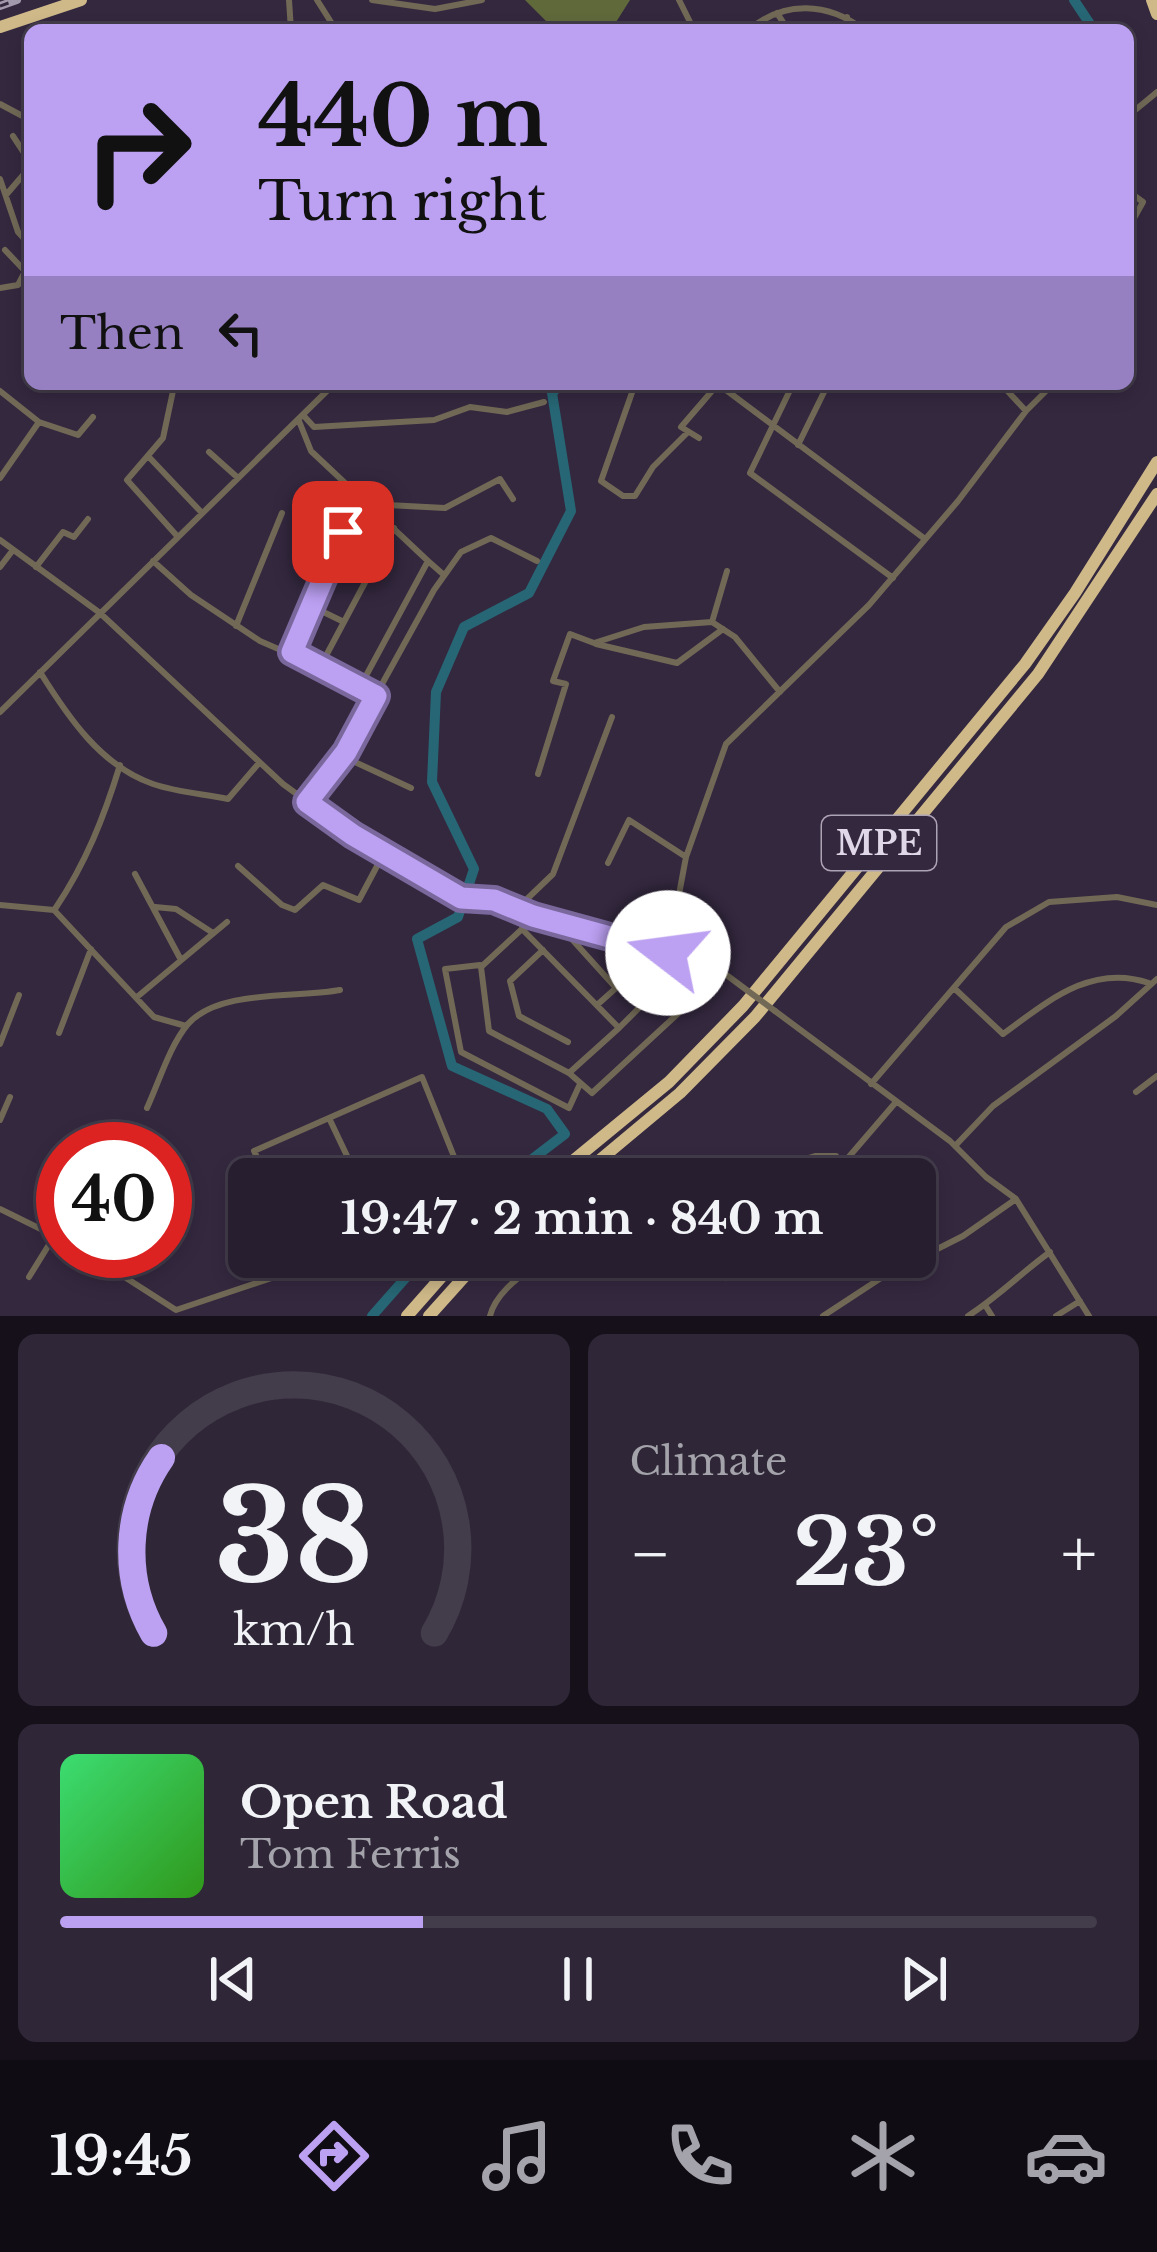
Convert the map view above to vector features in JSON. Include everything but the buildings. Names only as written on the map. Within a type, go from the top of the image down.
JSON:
[{"type":"highway","points":[[0,24],[65,0]]},
{"type":"highway","points":[[0,24],[81,0]]},
{"type":"highway","points":[[1152,0],[1157,14]]},
{"type":"highway","name":"MPE","points":[[577,1158],[669,1082],[743,1006],[1025,664],[1076,593],[1157,462]]},
{"type":"highway","name":"MPE","points":[[602,1158],[680,1093],[788,979],[1038,674],[1157,494]]},
{"type":"highway","points":[[407,1316],[440,1278]]},
{"type":"highway","points":[[429,1316],[463,1278]]},
{"type":"street","points":[[372,0],[435,9],[482,0]]},
{"type":"street","points":[[678,11],[679,0]]},
{"type":"street","points":[[755,24],[763,16],[800,5],[832,10],[857,24]]},
{"type":"street","points":[[776,12],[784,24]]},
{"type":"street","points":[[845,24],[848,17]]},
{"type":"street","points":[[13,136],[24,154]]},
{"type":"street","points":[[6,195],[24,172]]},
{"type":"street","points":[[0,178],[24,239]]},
{"type":"street","points":[[1134,195],[1143,202],[1134,218]]},
{"type":"street","points":[[0,288],[18,285],[24,271],[5,250]]},
{"type":"street","points":[[0,712],[328,390]]},
{"type":"street","points":[[633,390],[601,481],[623,496],[635,496],[653,467],[688,432]]},
{"type":"street","points":[[699,438],[681,427],[713,390]]},
{"type":"street","points":[[726,390],[926,539]]},
{"type":"street","points":[[790,390],[750,472],[893,578]]},
{"type":"street","points":[[798,445],[825,390]]},
{"type":"street","points":[[1007,390],[1026,411]]},
{"type":"street","points":[[668,953],[686,857],[726,744],[893,578],[1047,390]]},
{"type":"street","points":[[173,391],[163,438],[127,481],[178,537]]},
{"type":"street","points":[[0,392],[40,422],[78,435],[93,417]]},
{"type":"street","points":[[301,417],[314,428],[334,427],[434,420],[470,407],[507,412],[544,402]]},
{"type":"street","points":[[301,417],[310,451],[444,575]]},
{"type":"street","points":[[0,478],[40,422]]},
{"type":"street","points":[[208,452],[238,478]]},
{"type":"street","points":[[148,456],[202,514]]},
{"type":"street","points":[[365,504],[445,508],[500,478],[513,499]]},
{"type":"street","points":[[292,652],[357,494]]},
{"type":"street","points":[[236,626],[283,513]]},
{"type":"street","points":[[36,566],[57,536],[63,532],[74,537],[88,519]]},
{"type":"street","points":[[320,667],[394,528]]},
{"type":"street","points":[[307,802],[342,756],[461,552],[491,538],[536,561]]},
{"type":"street","points":[[0,540],[100,613],[307,802],[384,853],[461,898],[486,900],[713,965],[955,1146],[1016,1199],[1089,1316]]},
{"type":"street","points":[[337,545],[374,565]]},
{"type":"street","points":[[0,567],[13,550]]},
{"type":"street","points":[[153,561],[191,596],[260,641],[292,652],[376,696]]},
{"type":"street","points":[[361,685],[428,561]]},
{"type":"street","points":[[712,622],[727,571]]},
{"type":"street","points":[[311,606],[344,622]]},
{"type":"street","points":[[594,643],[644,627],[712,622],[736,637],[780,692]]},
{"type":"street","points":[[538,775],[566,685],[553,681],[570,634],[677,663],[723,629]]},
{"type":"street","points":[[40,672],[100,754],[152,784],[228,799],[260,763]]},
{"type":"street","points":[[612,717],[553,874],[527,899],[522,928],[481,967],[489,1031],[569,1073],[592,1093],[710,984]]},
{"type":"street","points":[[342,756],[411,788]]},
{"type":"street","points":[[55,910],[94,839],[120,765]]},
{"type":"street","points":[[608,863],[629,820],[686,857]]},
{"type":"street","points":[[238,866],[282,905],[295,910],[323,885],[358,900],[384,853]]},
{"type":"street","points":[[135,874],[181,960]]},
{"type":"street","points":[[871,1084],[1006,927],[1048,902],[1117,898],[1157,904]]},
{"type":"street","points":[[0,905],[55,910],[154,1017],[186,1026]]},
{"type":"street","points":[[155,907],[176,909],[213,933]]},
{"type":"street","points":[[137,997],[227,922]]},
{"type":"street","points":[[522,928],[619,1028]]},
{"type":"street","points":[[569,937],[616,988],[597,1005]]},
{"type":"street","points":[[59,1033],[91,949]]},
{"type":"street","points":[[543,950],[510,981],[519,1016],[568,1042]]},
{"type":"street","points":[[569,1073],[674,973],[660,962],[619,950],[617,970]]},
{"type":"street","points":[[484,964],[445,969],[460,1052],[568,1108],[581,1083]]},
{"type":"street","points":[[954,988],[1003,1034],[1078,983],[1134,978],[1154,982]]},
{"type":"street","points":[[955,1146],[993,1106],[1116,1016],[1154,982]]},
{"type":"street","points":[[663,983],[686,1006]]},
{"type":"street","points":[[147,1108],[186,1026],[203,1010],[243,999],[340,990]]},
{"type":"street","points":[[0,1044],[19,995]]},
{"type":"street","points":[[1136,1092],[1157,1076]]},
{"type":"street","points":[[258,1158],[254,1151],[422,1077],[455,1158]]},
{"type":"street","points":[[0,1120],[10,1096]]},
{"type":"street","points":[[848,1158],[896,1102]]},
{"type":"street","points":[[329,1118],[348,1158]]},
{"type":"street","points":[[808,1158],[836,1156]]},
{"type":"street","points":[[824,1316],[884,1276],[963,1236],[1016,1199]]},
{"type":"street","points":[[0,1209],[36,1227]]},
{"type":"street","points":[[968,1316],[1050,1252]]},
{"type":"street","points":[[29,1277],[36,1268]]},
{"type":"street","points":[[126,1278],[176,1310],[278,1278]]},
{"type":"street","points":[[490,1316],[492,1307],[520,1278]]},
{"type":"street","points":[[1056,1316],[1080,1301]]},
{"type":"street","points":[[985,1305],[992,1316]]},
{"type":"green space","points":[[525,0],[630,0],[615,24],[549,24]]},
{"type":"waterway","points":[[1074,0],[1090,24]]},
{"type":"waterway","points":[[534,1158],[565,1134],[547,1109],[452,1066],[417,939],[458,917],[474,869],[432,782],[436,692],[464,627],[529,593],[571,511],[555,390]]},
{"type":"waterway","points":[[372,1316],[405,1278]]},
{"type":"railway","points":[[0,6],[17,0]]},
{"type":"route","points":[[343,532],[292,652],[376,696],[346,752],[307,802],[353,835],[461,898],[494,900],[533,916],[668,953]]}]
